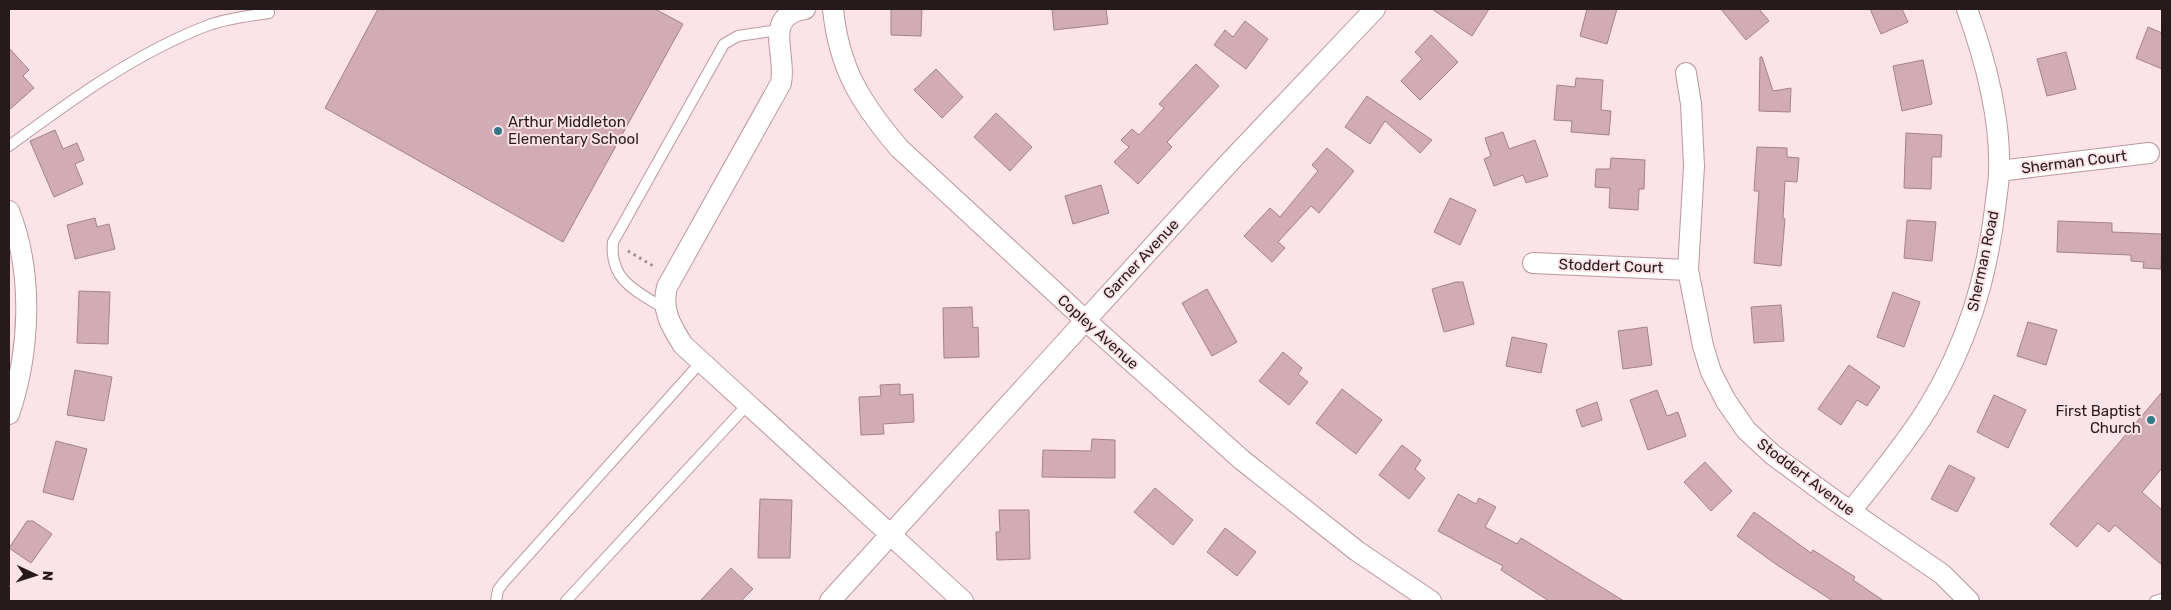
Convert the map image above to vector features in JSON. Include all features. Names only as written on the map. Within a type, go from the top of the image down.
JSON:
[{"type":"street","points":[[805,9],[794,11],[784,18],[778,30],[783,74],[781,83],[674,276],[666,293],[665,309],[672,328],[683,345],[890,537],[962,601]]},
{"type":"street","name":"Copley Avenue","points":[[833,9],[838,43],[847,73],[881,126],[899,148],[1085,320],[1242,460],[1357,551],[1431,601]]},
{"type":"street","name":"Garner Avenue","points":[[830,601],[1255,135],[1375,9]]},
{"type":"street","name":"Sherman Road","points":[[1851,511],[1909,436],[1927,409],[1954,360],[1978,298],[1992,227],[1999,172],[1996,120],[1976,34],[1967,9]]},
{"type":"street","name":"Stoddert Avenue","points":[[1686,73],[1691,104],[1694,166],[1688,270],[1703,346],[1711,372],[1726,401],[1746,430],[1773,455],[1942,574],[1969,601]]},
{"type":"street","name":"Sherman Court","points":[[1999,172],[2149,153]]},
{"type":"street","points":[[9,211],[19,243],[24,277],[25,328],[17,389],[9,414]]},
{"type":"street","name":"Stoddert Court","points":[[1533,263],[1688,270]]},
{"type":"lane","points":[[9,146],[111,75],[177,39],[210,24],[269,13]]},
{"type":"lane","points":[[665,309],[622,280],[614,268],[613,242],[724,44],[738,36],[778,30]]},
{"type":"lane","points":[[496,601],[498,590],[504,582],[701,362]]},
{"type":"lane","points":[[566,601],[747,404]]},
{"type":"lane","points":[[2155,601],[2162,599]]},
{"type":"path","points":[[613,242],[674,276]]},
{"type":"building","points":[[378,9],[655,9],[683,24],[563,242],[325,108]]},
{"type":"building","points":[[891,9],[922,9],[921,36],[891,35]]},
{"type":"building","points":[[1052,9],[1106,9],[1108,24],[1054,30]]},
{"type":"building","points":[[1432,9],[1489,9],[1472,36]]},
{"type":"building","points":[[1587,9],[1617,9],[1607,44],[1580,36]]},
{"type":"building","points":[[1721,9],[1759,9],[1769,21],[1746,40]]},
{"type":"building","points":[[1870,9],[1902,9],[1908,22],[1881,34]]},
{"type":"building","points":[[1245,21],[1268,39],[1246,69],[1214,45],[1225,30],[1233,37]]},
{"type":"building","points":[[2148,27],[2162,33],[2162,69],[2136,58]]},
{"type":"building","points":[[1431,35],[1458,62],[1420,100],[1401,81],[1422,59],[1415,52]]},
{"type":"building","points":[[9,48],[29,70],[23,76],[34,88],[9,110]]},
{"type":"building","points":[[2066,52],[2076,89],[2047,96],[2037,59]]},
{"type":"building","points":[[1760,57],[1762,57],[1773,91],[1791,88],[1790,112],[1759,111]]},
{"type":"building","points":[[1923,60],[1932,104],[1902,111],[1893,66]]},
{"type":"building","points":[[1196,64],[1219,86],[1167,142],[1172,147],[1138,184],[1114,162],[1129,147],[1121,140],[1132,129],[1139,135],[1164,108],[1159,104]]},
{"type":"building","points":[[936,69],[963,97],[942,118],[914,90]]},
{"type":"building","points":[[1576,78],[1603,80],[1601,110],[1611,111],[1609,135],[1571,132],[1572,121],[1554,120],[1557,85],[1575,87]]},
{"type":"building","points":[[1367,96],[1432,140],[1420,153],[1385,121],[1370,144],[1345,127]]},
{"type":"building","points":[[996,113],[1032,147],[1010,171],[974,137]]},
{"type":"building","points":[[55,130],[63,149],[77,143],[84,160],[75,164],[83,184],[54,197],[30,141]]},
{"type":"building","points":[[1503,132],[1509,149],[1535,140],[1548,176],[1526,183],[1523,175],[1494,186],[1484,159],[1491,156],[1485,138]]},
{"type":"building","points":[[1906,133],[1942,135],[1941,157],[1932,157],[1931,189],[1904,188]]},
{"type":"building","points":[[1757,147],[1787,148],[1787,157],[1799,158],[1797,182],[1785,181],[1783,218],[1785,219],[1781,266],[1754,263],[1759,191],[1754,191]]},
{"type":"building","points":[[1327,148],[1354,171],[1319,213],[1311,206],[1278,242],[1285,248],[1272,262],[1244,236],[1270,208],[1280,217],[1318,171],[1312,165]]},
{"type":"building","points":[[1611,158],[1645,160],[1644,189],[1639,189],[1638,210],[1609,208],[1610,188],[1595,187],[1596,169],[1610,169]]},
{"type":"building","points":[[1101,185],[1109,213],[1073,224],[1065,196]]},
{"type":"building","points":[[1450,198],[1476,210],[1460,245],[1434,232]]},
{"type":"building","points":[[95,218],[97,227],[109,224],[115,249],[75,259],[67,225]]},
{"type":"building","points":[[1907,220],[1936,222],[1932,261],[1904,258]]},
{"type":"building","points":[[2058,221],[2112,223],[2112,232],[2162,234],[2161,269],[2143,268],[2144,262],[2131,261],[2131,255],[2057,252]]},
{"type":"building","points":[[1456,282],[1463,282],[1474,324],[1444,332],[1432,289]]},
{"type":"building","points":[[1207,289],[1237,342],[1212,356],[1182,303]]},
{"type":"building","points":[[79,291],[110,292],[108,344],[77,343]]},
{"type":"building","points":[[1893,292],[1920,302],[1904,347],[1877,337]]},
{"type":"building","points":[[1781,305],[1784,341],[1754,343],[1751,307]]},
{"type":"building","points":[[972,307],[973,328],[978,327],[979,357],[944,358],[943,308]]},
{"type":"building","points":[[2028,322],[2057,330],[2046,365],[2017,356]]},
{"type":"building","points":[[1647,327],[1652,365],[1623,369],[1618,331]]},
{"type":"building","points":[[1512,337],[1547,344],[1541,373],[1506,366]]},
{"type":"building","points":[[1283,352],[1302,368],[1298,374],[1308,382],[1289,405],[1259,381]]},
{"type":"building","points":[[1849,365],[1880,387],[1867,406],[1857,400],[1841,425],[1818,409]]},
{"type":"building","points":[[75,370],[112,377],[104,421],[67,415]]},
{"type":"building","points":[[900,384],[900,395],[913,394],[914,422],[883,424],[884,434],[861,435],[859,397],[881,396],[880,385]]},
{"type":"building","points":[[1342,389],[1382,420],[1356,454],[1316,423]]},
{"type":"building","points":[[1657,390],[1667,416],[1678,412],[1686,436],[1648,450],[1630,400]]},
{"type":"building","points":[[2162,392],[2162,468],[2142,492],[2162,510],[2162,565],[2115,525],[2109,532],[2098,523],[2077,547],[2050,524]]},
{"type":"building","points":[[1994,395],[2026,410],[2008,448],[1977,432]]},
{"type":"building","points":[[1597,402],[1602,420],[1582,427],[1576,410]]},
{"type":"building","points":[[1092,439],[1115,440],[1115,478],[1042,477],[1043,450],[1091,451]]},
{"type":"building","points":[[56,441],[87,449],[73,500],[43,492]]},
{"type":"building","points":[[1402,445],[1421,460],[1415,469],[1425,478],[1409,499],[1379,475]]},
{"type":"building","points":[[1705,462],[1732,491],[1711,511],[1684,482]]},
{"type":"building","points":[[1949,465],[1975,478],[1957,512],[1931,499]]},
{"type":"building","points":[[1155,488],[1193,520],[1173,545],[1134,512]]},
{"type":"building","points":[[1458,494],[1476,504],[1479,498],[1496,507],[1485,527],[1517,544],[1521,538],[1624,601],[1549,601],[1501,570],[1503,566],[1438,531]]},
{"type":"building","points":[[760,499],[792,500],[790,558],[758,558]]},
{"type":"building","points":[[999,510],[1029,510],[1030,559],[997,560],[996,532],[1000,532]]},
{"type":"building","points":[[1754,512],[1811,553],[1813,550],[1855,577],[1853,580],[1884,601],[1833,601],[1777,565],[1737,536]]},
{"type":"building","points":[[27,521],[33,521],[52,534],[31,563],[9,548]]},
{"type":"building","points":[[1225,528],[1256,552],[1237,576],[1207,552]]},
{"type":"building","points":[[731,568],[753,589],[741,601],[700,601]]},
{"type":"place","name":"Arthur Middleton Elementary School","points":[[498,131]]},
{"type":"place","name":"First Baptist Church","points":[[2151,420]]}]
